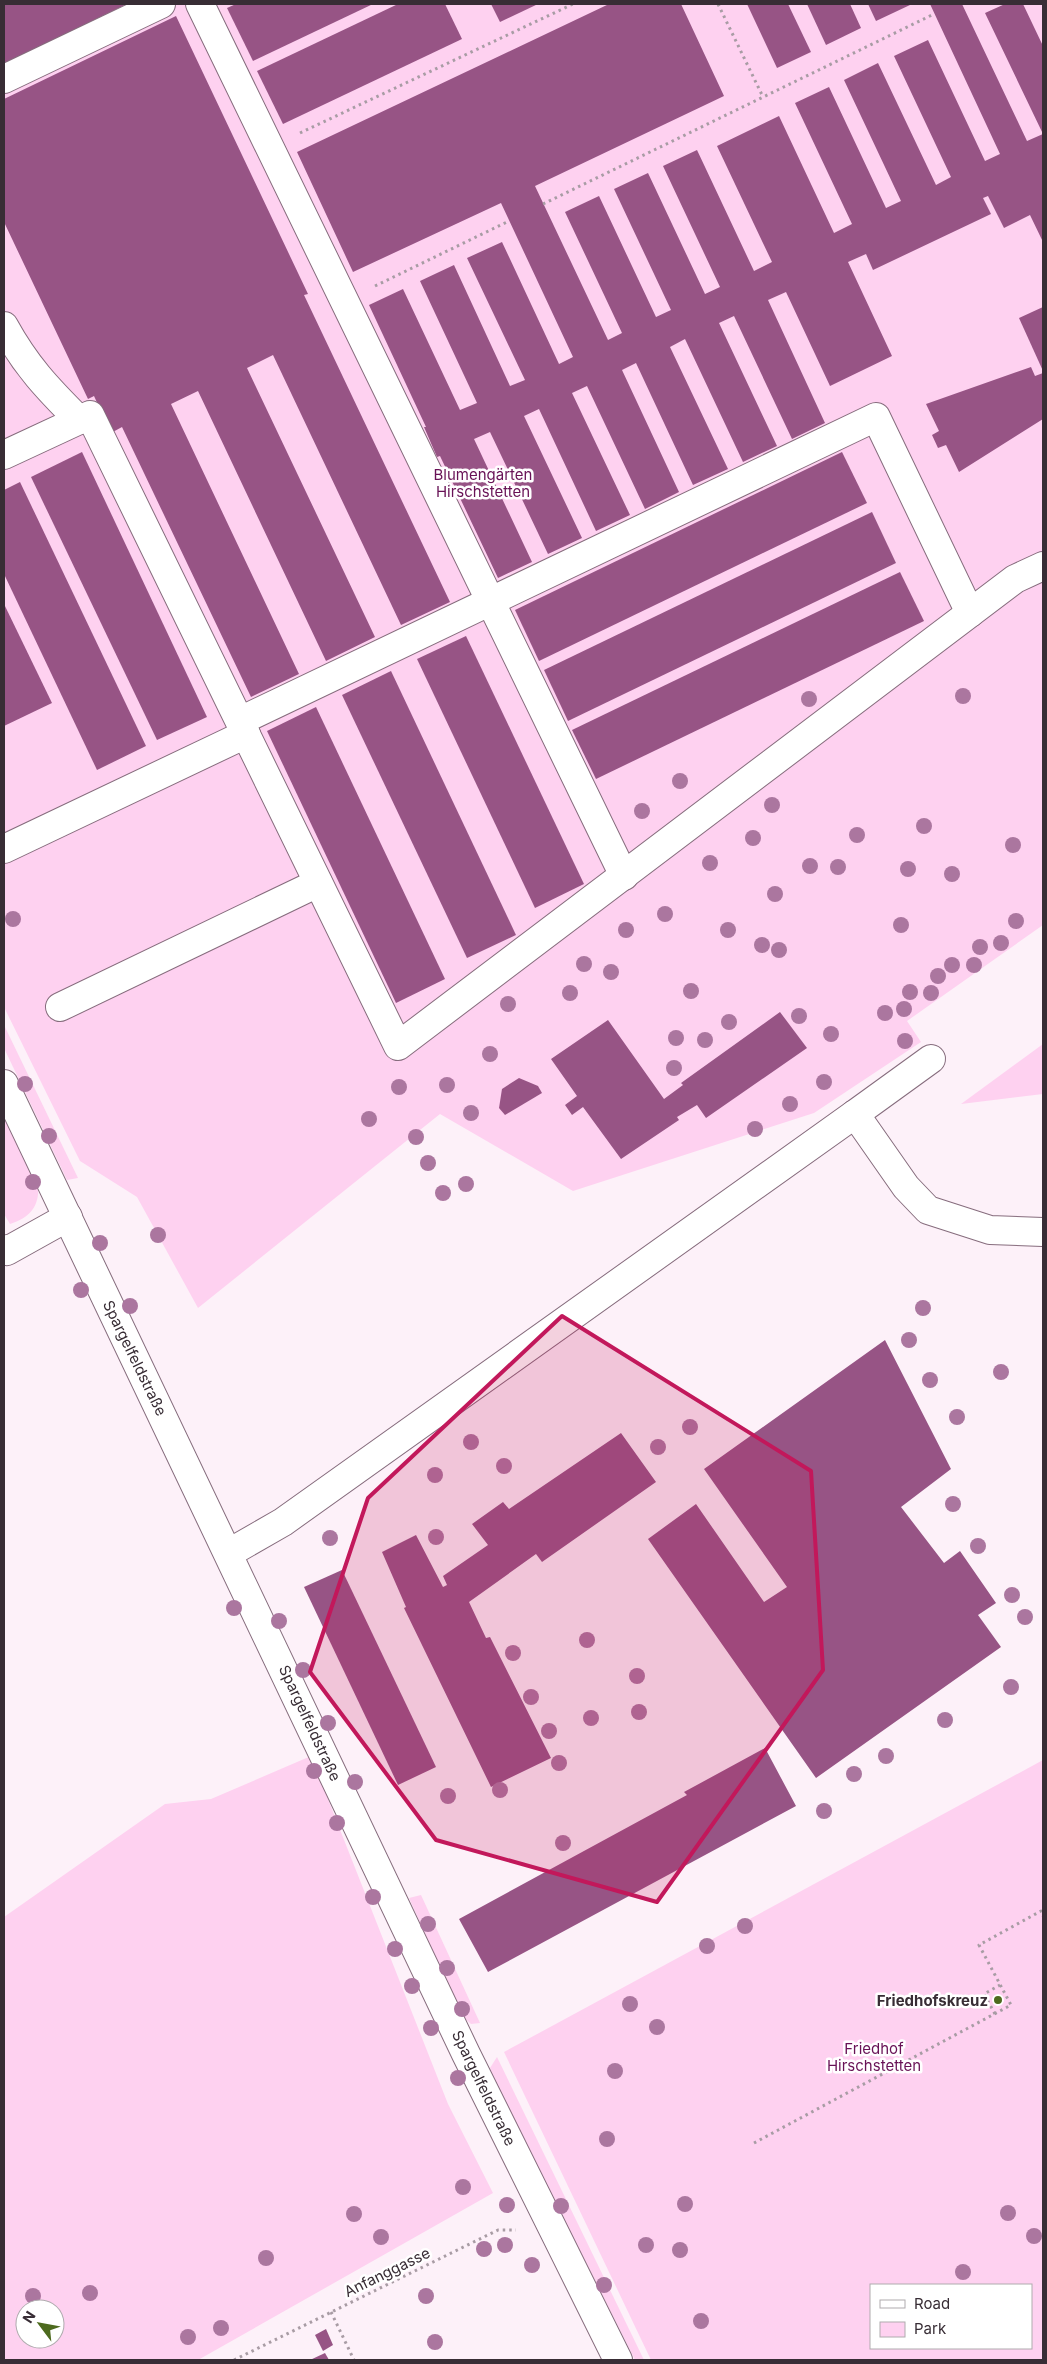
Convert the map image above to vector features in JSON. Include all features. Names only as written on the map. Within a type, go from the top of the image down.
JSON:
[{"type":"street","points":[[4,79],[161,4]]},
{"type":"street","points":[[200,4],[624,876]]},
{"type":"street","points":[[4,326],[21,357],[43,384],[79,420]]},
{"type":"street","points":[[4,455],[90,415],[398,1046],[1015,579],[1043,566]]},
{"type":"street","points":[[4,849],[490,601],[876,416],[970,613]]},
{"type":"street","points":[[60,1007],[318,882]]},
{"type":"street","points":[[229,1554],[283,1522],[932,1059]]},
{"type":"street","name":"Spargelfeldstraße","points":[[4,1084],[466,2054],[618,2360]]},
{"type":"street","points":[[855,1114],[906,1187],[928,1210],[990,1230],[1043,1232]]},
{"type":"street","points":[[4,1250],[68,1217]]},
{"type":"path","points":[[270,148],[573,4]]},
{"type":"path","points":[[718,4],[763,97]]},
{"type":"path","points":[[543,204],[934,14]]},
{"type":"path","points":[[344,301],[509,221]]},
{"type":"path","points":[[754,2143],[1011,2006],[979,1945],[1041,1911],[1043,1916]]},
{"type":"path","points":[[995,2014],[984,1994],[1000,1985]]},
{"type":"path","name":"Anfanggasse","points":[[234,2360],[498,2230],[555,2231]]},
{"type":"path","points":[[331,2312],[354,2360]]},
{"type":"highlighted area","points":[[562,1316],[811,1471],[823,1670],[657,1902],[436,1840],[310,1672],[368,1498]]},
{"type":"green space","name":"Blumengärten Hirschstetten","points":[[4,4],[1043,4],[1043,925],[907,1021],[921,1042],[814,1113],[573,1191],[440,1114],[198,1308],[137,1197],[80,1161],[4,1007]]},
{"type":"green space","points":[[4,1025],[78,1178],[67,1180],[4,1048]]},
{"type":"green space","points":[[1043,1044],[1043,1094],[961,1104]]},
{"type":"green space","points":[[4,1111],[29,1160],[38,1185],[37,1200],[32,1210],[17,1222],[10,1224],[4,1214]]},
{"type":"green space","points":[[311,1756],[448,2104],[493,2193],[198,2360],[4,2360],[4,1917],[165,1804],[211,1799]]},
{"type":"green space","name":"Friedhof Hirschstetten","points":[[1043,1760],[1043,2360],[651,2360],[504,2052]]},
{"type":"green space","points":[[421,1895],[480,2023],[471,2024],[462,2016],[409,1898]]},
{"type":"green space","points":[[497,2057],[644,2360],[635,2360],[494,2080],[490,2068]]},
{"type":"building","points":[[4,4],[127,4],[4,64]]},
{"type":"building","points":[[236,4],[373,4],[253,61],[227,8]]},
{"type":"building","points":[[398,4],[445,4],[462,39],[283,124],[257,71]]},
{"type":"building","points":[[491,4],[538,4],[500,22]]},
{"type":"building","points":[[609,4],[681,4],[724,96],[535,186],[608,340],[622,333],[565,212],[599,196],[656,317],[671,310],[614,189],[648,173],[705,294],[720,287],[663,166],[697,150],[754,271],[772,262],[717,146],[779,116],[834,233],[852,224],[795,103],[829,87],[886,208],[901,201],[844,80],[878,63],[936,185],[951,177],[894,56],[928,40],[985,161],[1000,154],[930,4],[962,4],[1027,141],[1043,134],[1043,242],[1030,215],[1004,228],[988,196],[983,198],[991,214],[873,270],[866,254],[848,262],[892,356],[830,386],[786,292],[768,300],[825,423],[792,439],[734,316],[719,323],[777,446],[743,462],[685,339],[670,347],[728,469],[693,485],[636,363],[622,370],[679,492],[645,509],[587,386],[572,393],[630,515],[596,531],[539,409],[524,416],[582,538],[548,554],[490,432],[474,439],[532,562],[498,578],[440,456],[437,457],[424,427],[426,427],[369,305],[403,289],[460,410],[477,403],[420,281],[454,265],[510,386],[525,380],[467,258],[502,242],[559,364],[573,357],[501,203],[353,272],[297,152]]},
{"type":"building","points":[[747,4],[788,4],[811,52],[777,68]]},
{"type":"building","points":[[807,4],[850,4],[861,28],[826,45]]},
{"type":"building","points":[[868,4],[909,4],[910,5],[876,21]]},
{"type":"building","points":[[1005,4],[1023,4],[1043,46],[1043,134],[985,13]]},
{"type":"building","points":[[176,16],[308,294],[304,295],[450,602],[401,625],[273,355],[247,368],[375,637],[326,661],[198,391],[171,404],[299,674],[251,697],[122,427],[111,433],[94,396],[88,399],[4,222],[4,99]]},
{"type":"building","points":[[1043,307],[1043,371],[1019,318]]},
{"type":"building","points":[[1031,367],[1035,376],[1043,373],[1043,419],[959,472],[946,445],[938,448],[932,435],[939,431],[926,404]]},
{"type":"building","points":[[82,452],[207,717],[157,740],[31,477]]},
{"type":"building","points":[[842,452],[867,503],[539,661],[515,610]]},
{"type":"building","points":[[20,482],[146,746],[97,770],[4,574],[4,490]]},
{"type":"building","points":[[872,512],[896,563],[568,721],[544,670]]},
{"type":"building","points":[[900,572],[924,621],[596,779],[572,730]]},
{"type":"building","points":[[4,604],[52,703],[4,726]]},
{"type":"building","points":[[466,636],[584,884],[535,908],[417,659]]},
{"type":"building","points":[[391,671],[516,935],[467,958],[342,695]]},
{"type":"building","points":[[316,707],[445,979],[396,1003],[267,731]]},
{"type":"building","points":[[780,1012],[807,1048],[706,1118],[697,1105],[677,1117],[679,1120],[621,1159],[583,1107],[572,1115],[565,1105],[577,1096],[551,1059],[608,1020],[664,1099],[683,1085],[681,1083]]},
{"type":"building","points":[[519,1078],[538,1086],[542,1093],[505,1115],[499,1108],[502,1089]]},
{"type":"building","points":[[885,1340],[951,1469],[901,1507],[944,1563],[960,1551],[996,1603],[978,1615],[1001,1647],[816,1778],[648,1539],[696,1504],[764,1602],[787,1587],[704,1469]]},
{"type":"building","points":[[621,1433],[656,1482],[542,1562],[536,1554],[469,1602],[486,1638],[490,1637],[551,1758],[491,1787],[404,1608],[406,1607],[382,1552],[416,1535],[443,1587],[447,1585],[443,1576],[488,1545],[472,1524],[503,1502],[509,1509]]},
{"type":"building","points":[[342,1570],[436,1767],[398,1785],[304,1587]]},
{"type":"building","points":[[765,1748],[796,1806],[488,1972],[459,1919],[687,1795],[684,1792]]},
{"type":"building","points":[[326,2329],[333,2345],[323,2351],[315,2335]]},
{"type":"building","points":[[325,2353],[329,2360],[310,2360]]},
{"type":"place","name":"Friedhofskreuz","points":[[998,2000]]}]
